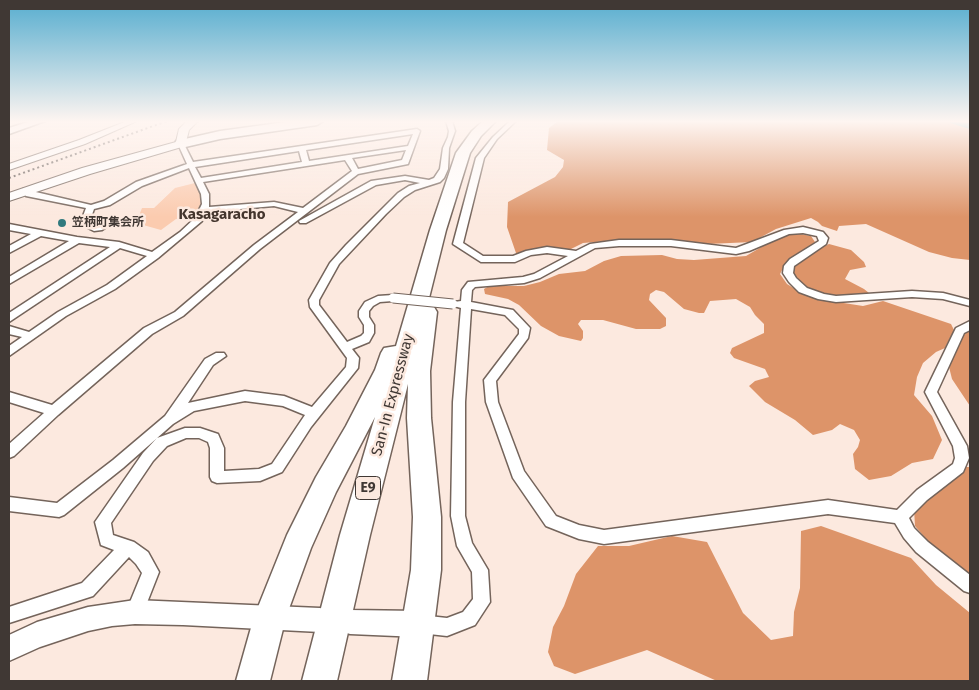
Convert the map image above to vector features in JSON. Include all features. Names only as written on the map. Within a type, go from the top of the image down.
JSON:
[{"type":"highway","points":[[9,197],[109,163],[146,153]]},
{"type":"highway","name":"San-In Expressway","points":[[320,681],[355,535],[438,230],[463,153]]},
{"type":"highway","points":[[410,681],[426,570],[428,517],[419,418],[419,370],[438,230]]},
{"type":"highway","points":[[253,681],[270,617],[297,545],[386,370],[403,324],[420,297]]},
{"type":"main road","points":[[9,648],[37,635],[88,619],[135,612],[320,620]]},
{"type":"main road","points":[[350,622],[419,624]]},
{"type":"street","points":[[9,167],[49,153]]},
{"type":"street","points":[[9,352],[71,308],[111,287],[189,229],[204,210],[206,198],[200,180],[185,153]]},
{"type":"street","points":[[26,191],[29,194],[91,207],[107,203],[139,184],[191,165],[268,153]]},
{"type":"street","points":[[303,153],[306,163]]},
{"type":"street","points":[[200,180],[368,153]]},
{"type":"street","points":[[9,452],[148,331],[179,314],[257,247],[356,172],[404,163],[409,153]]},
{"type":"street","points":[[135,612],[151,572],[142,558],[128,547],[106,540],[103,522],[148,457],[162,442],[185,433],[200,433],[212,438],[217,448],[217,477],[260,475],[277,468],[314,413],[352,368],[352,358],[314,305],[314,300],[335,263],[348,246],[401,195],[419,184],[437,180],[444,169],[446,153]]},
{"type":"street","points":[[484,153],[480,158],[458,244],[475,256],[498,260],[515,259],[529,253],[547,250],[577,254]]},
{"type":"street","points":[[348,156],[356,172]]},
{"type":"street","points":[[257,247],[270,246],[292,227],[365,186],[405,178],[428,182]]},
{"type":"street","points":[[204,210],[274,204],[306,210]]},
{"type":"street","points":[[91,207],[84,224],[99,228],[111,221]]},
{"type":"street","points":[[9,227],[77,240],[119,245],[155,256]]},
{"type":"street","points":[[419,624],[447,627],[469,618],[482,602],[480,570],[466,546],[458,516],[459,304],[466,290],[472,284],[524,280],[537,276],[593,246],[619,243],[671,243],[736,251],[746,249],[786,232],[812,231],[822,236],[823,242],[793,262],[788,273],[797,286],[803,290],[822,297],[836,299],[912,294],[943,296],[970,303]]},
{"type":"street","points":[[9,250],[39,233]]},
{"type":"street","points":[[9,281],[77,240]]},
{"type":"street","points":[[9,318],[119,245]]},
{"type":"street","points":[[345,347],[365,339],[369,333],[369,325],[364,317],[364,311],[369,304],[378,298],[459,304],[509,312],[525,328],[524,335],[490,380],[492,402],[518,474],[551,520],[579,532],[604,537],[828,507],[900,517]]},
{"type":"street","points":[[900,517],[922,494],[958,468],[962,458],[960,446],[930,392],[960,331],[970,325]]},
{"type":"street","points":[[9,330],[30,336]]},
{"type":"street","points":[[9,504],[59,510],[118,464],[168,420],[209,362],[220,356]]},
{"type":"street","points":[[168,420],[191,407],[245,396],[284,401],[314,413]]},
{"type":"street","points":[[9,397],[54,411]]},
{"type":"street","points":[[900,517],[909,533],[922,546],[970,585]]},
{"type":"street","points":[[9,615],[87,590],[128,547]]},
{"type":"shaded area","points":[[552,153],[970,153],[970,260],[929,252],[866,224],[839,226],[837,231],[822,226],[811,218],[776,229],[752,242],[708,244],[607,241],[583,243],[571,249],[516,253],[507,227],[508,202],[555,177],[563,167],[564,160]]},
{"type":"shaded area","points":[[195,183],[200,193],[202,206],[193,221],[176,219],[161,230],[136,223],[143,218],[140,213],[142,208],[154,208],[175,188]]},
{"type":"shaded area","points":[[789,235],[811,236],[815,242],[785,264],[780,274],[787,284],[800,292],[818,299],[863,306],[883,301],[951,324],[954,330],[945,348],[936,352],[923,363],[917,377],[914,395],[932,416],[942,440],[933,459],[912,463],[891,476],[869,480],[855,469],[853,454],[860,440],[854,430],[840,424],[832,430],[813,435],[795,420],[765,402],[749,386],[755,381],[769,377],[765,369],[734,358],[730,353],[732,348],[764,333],[764,324],[750,307],[736,299],[710,301],[704,313],[699,313],[684,309],[664,292],[656,290],[650,294],[649,300],[666,318],[666,326],[660,329],[636,329],[603,320],[581,320],[578,324],[583,331],[581,341],[559,336],[541,326],[519,305],[508,299],[485,294],[484,289],[489,286],[524,286],[559,274],[585,271],[604,261],[621,256],[662,255],[677,259],[694,260],[746,256],[770,242]]},
{"type":"shaded area","points":[[829,244],[851,250],[864,262],[866,267],[850,270],[845,279],[864,289],[869,293],[868,295],[830,297],[800,286],[792,272],[796,264],[805,256]]},
{"type":"shaded area","points":[[968,328],[970,328],[970,406],[952,379],[948,363]]},
{"type":"shaded area","points":[[965,467],[970,467],[970,581],[944,560],[915,526],[914,509]]},
{"type":"shaded area","points":[[821,526],[911,558],[936,585],[970,613],[970,681],[717,681],[647,650],[575,674],[554,666],[548,652],[553,627],[564,606],[576,574],[598,546],[629,546],[672,536],[707,542],[743,613],[771,640],[793,636],[794,612],[800,588],[801,531]]},
{"type":"railway","points":[[9,178],[78,153]]},
{"type":"place","name":"笠柄町集会所","points":[[62,223]]},
{"type":"district","name":"Kasagaracho","points":[[222,215]]}]
